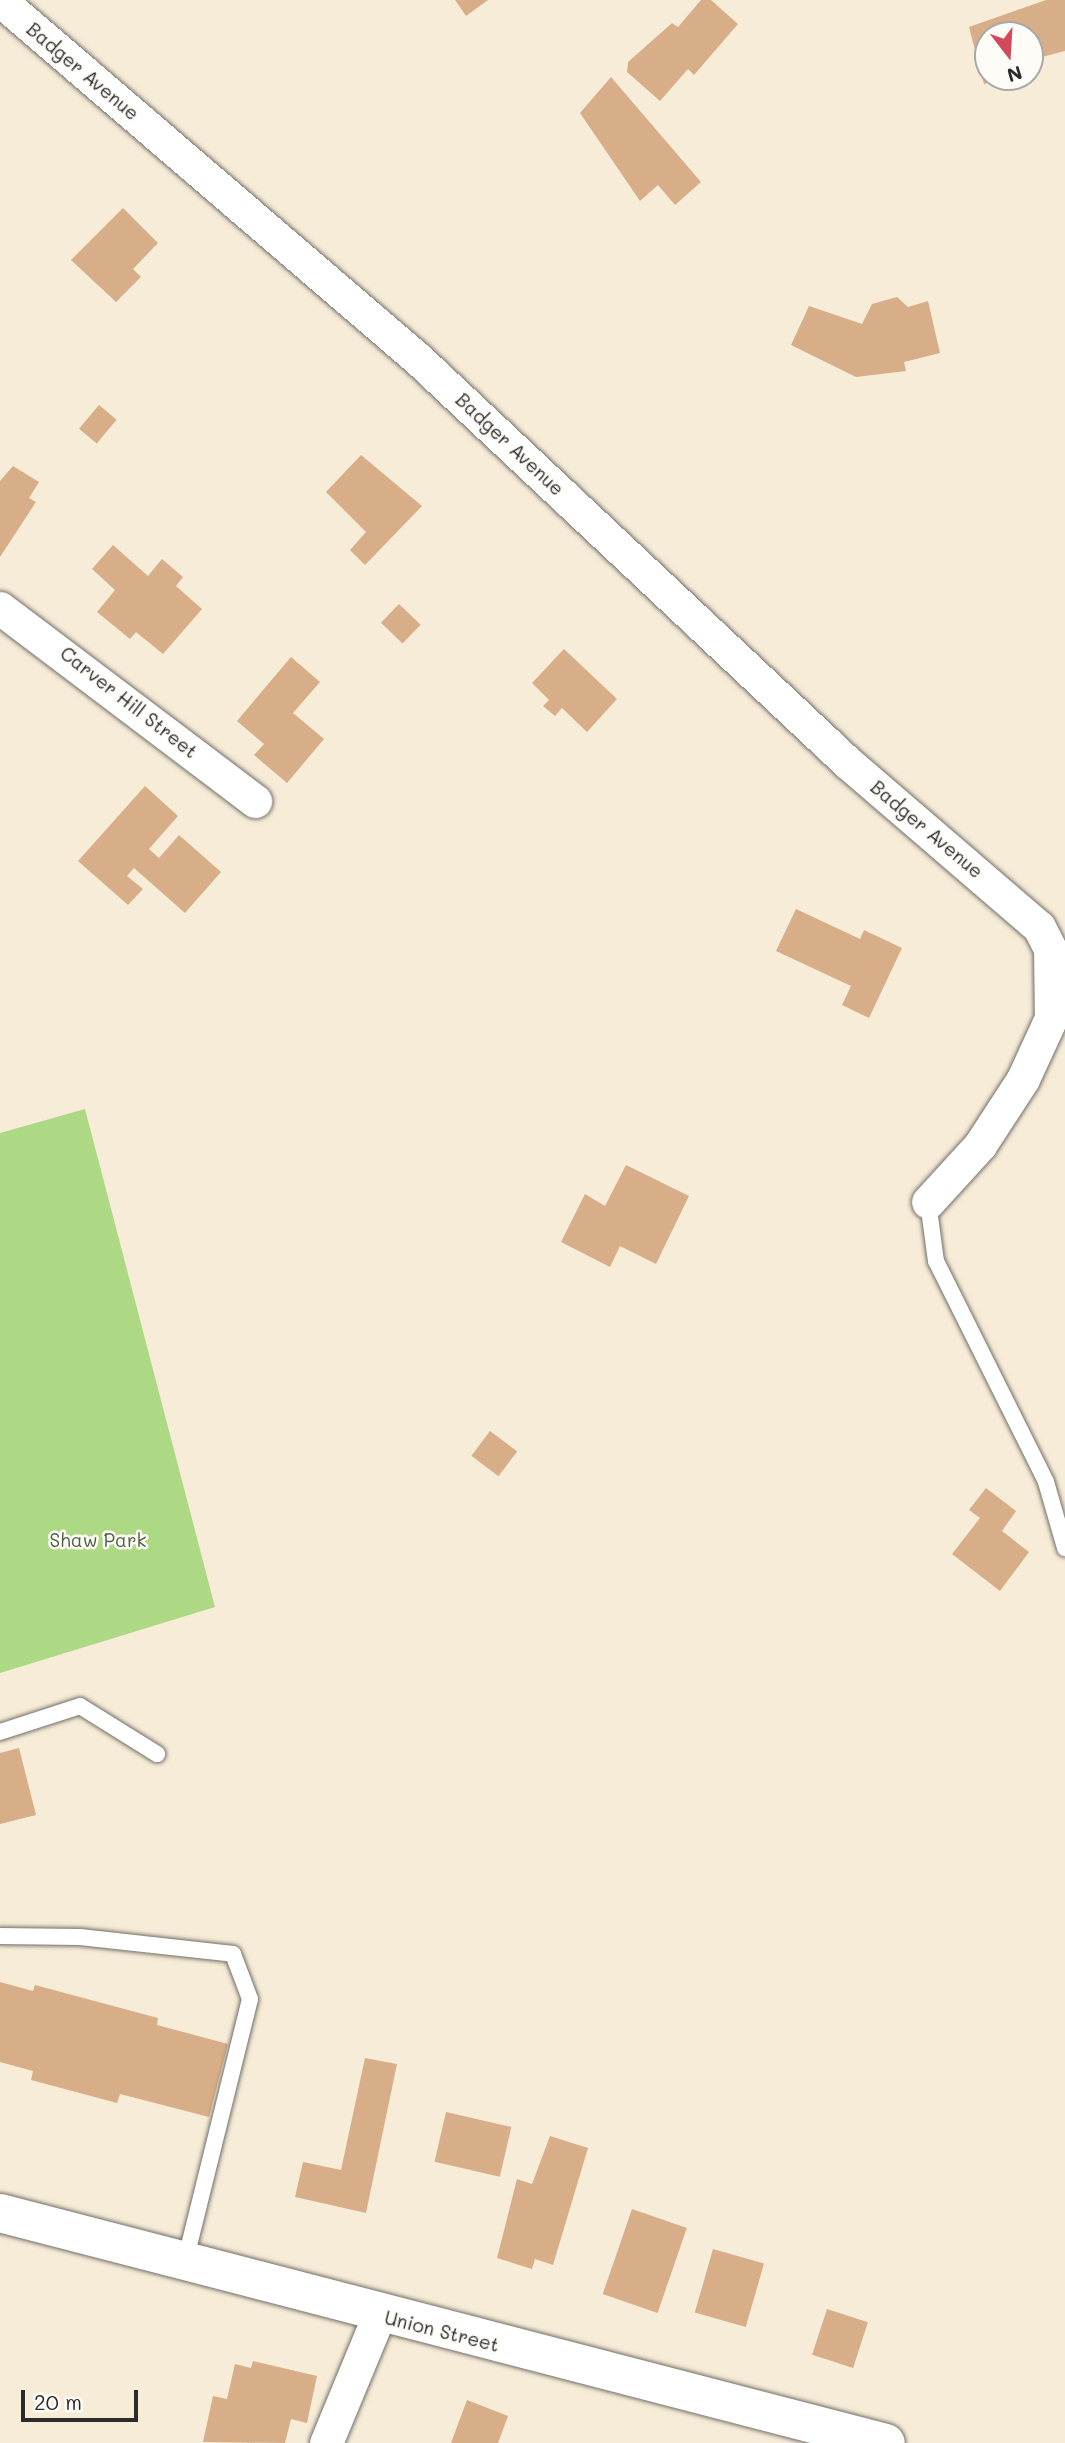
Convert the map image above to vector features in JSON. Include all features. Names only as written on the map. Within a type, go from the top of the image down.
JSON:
[{"type":"street","name":"Badger Avenue","points":[[0,0],[418,359],[847,762],[1010,899],[1039,927],[1050,949],[1051,1018],[1023,1079],[980,1144],[928,1202]]},
{"type":"street","name":"Carver Hill Street","points":[[0,608],[255,801]]},
{"type":"street","name":"Union Street","points":[[0,2213],[379,2315],[886,2443]]},
{"type":"street","points":[[326,2443],[379,2315]]},
{"type":"lane","points":[[928,1202],[936,1261],[1046,1482],[1065,1548]]},
{"type":"lane","points":[[0,1732],[80,1706],[157,1754]]},
{"type":"lane","points":[[0,1936],[80,1937],[233,1954],[250,1999],[185,2263]]},
{"type":"green space","name":"Shaw Park","points":[[85,1109],[215,1607],[0,1673],[0,1133]]},
{"type":"building","points":[[455,0],[488,0],[466,16]]},
{"type":"building","points":[[701,0],[711,0],[738,24],[694,75],[688,69],[660,101],[627,72],[628,62],[672,23],[678,27]]},
{"type":"building","points":[[1046,0],[1065,0],[1065,51],[1044,56],[1044,21],[986,21]]},
{"type":"building","points":[[974,25],[974,46],[969,27]]},
{"type":"building","points":[[611,77],[701,182],[675,205],[658,185],[640,201],[580,113]]},
{"type":"building","points":[[123,208],[158,243],[133,269],[141,277],[116,302],[71,260]]},
{"type":"building","points":[[897,297],[908,307],[928,301],[940,353],[904,362],[906,371],[856,377],[791,345],[809,306],[862,324],[872,304]]},
{"type":"building","points":[[99,405],[117,420],[97,444],[79,429]]},
{"type":"building","points":[[361,455],[422,506],[365,565],[350,550],[366,532],[326,492]]},
{"type":"building","points":[[13,466],[39,482],[29,498],[36,502],[0,557],[0,481]]},
{"type":"building","points":[[113,545],[148,576],[162,559],[183,577],[176,586],[202,609],[163,654],[136,632],[130,639],[97,612],[115,590],[92,569]]},
{"type":"building","points":[[399,604],[421,625],[403,644],[381,623]]},
{"type":"building","points":[[564,649],[617,699],[587,732],[562,708],[555,716],[543,706],[549,700],[532,683]]},
{"type":"building","points":[[291,657],[320,682],[293,713],[324,739],[287,783],[254,755],[264,744],[237,721]]},
{"type":"building","points":[[145,786],[178,816],[149,849],[159,858],[179,835],[221,872],[185,913],[134,868],[127,876],[143,889],[128,905],[78,861]]},
{"type":"building","points":[[796,909],[860,939],[864,930],[902,948],[869,1018],[842,1005],[851,986],[776,951]]},
{"type":"building","points":[[626,1165],[689,1196],[656,1264],[620,1246],[610,1267],[561,1242],[585,1194],[605,1206]]},
{"type":"building","points":[[490,1431],[517,1451],[498,1476],[471,1456]]},
{"type":"building","points":[[986,1488],[1016,1511],[1002,1531],[1029,1552],[1000,1591],[952,1554],[980,1518],[969,1510]]},
{"type":"building","points":[[19,1748],[36,1815],[0,1824],[0,1753]]},
{"type":"building","points":[[0,1982],[33,1991],[35,1985],[158,2018],[157,2025],[228,2044],[209,2117],[120,2094],[117,2103],[31,2080],[33,2071],[0,2062]]},
{"type":"building","points":[[365,2058],[397,2064],[366,2213],[295,2197],[303,2162],[341,2170]]},
{"type":"building","points":[[446,2112],[511,2127],[500,2177],[435,2162]]},
{"type":"building","points":[[550,2136],[588,2148],[553,2265],[535,2259],[532,2269],[497,2258],[517,2179],[532,2184]]},
{"type":"building","points":[[632,2209],[687,2228],[658,2313],[603,2294]]},
{"type":"building","points":[[713,2249],[764,2264],[746,2327],[695,2312]]},
{"type":"building","points":[[827,2309],[868,2322],[853,2368],[812,2355]]},
{"type":"building","points":[[253,2361],[317,2376],[307,2423],[291,2419],[285,2443],[203,2442],[213,2396],[227,2399],[235,2364],[251,2368]]},
{"type":"building","points":[[467,2400],[508,2416],[498,2443],[451,2443]]}]
